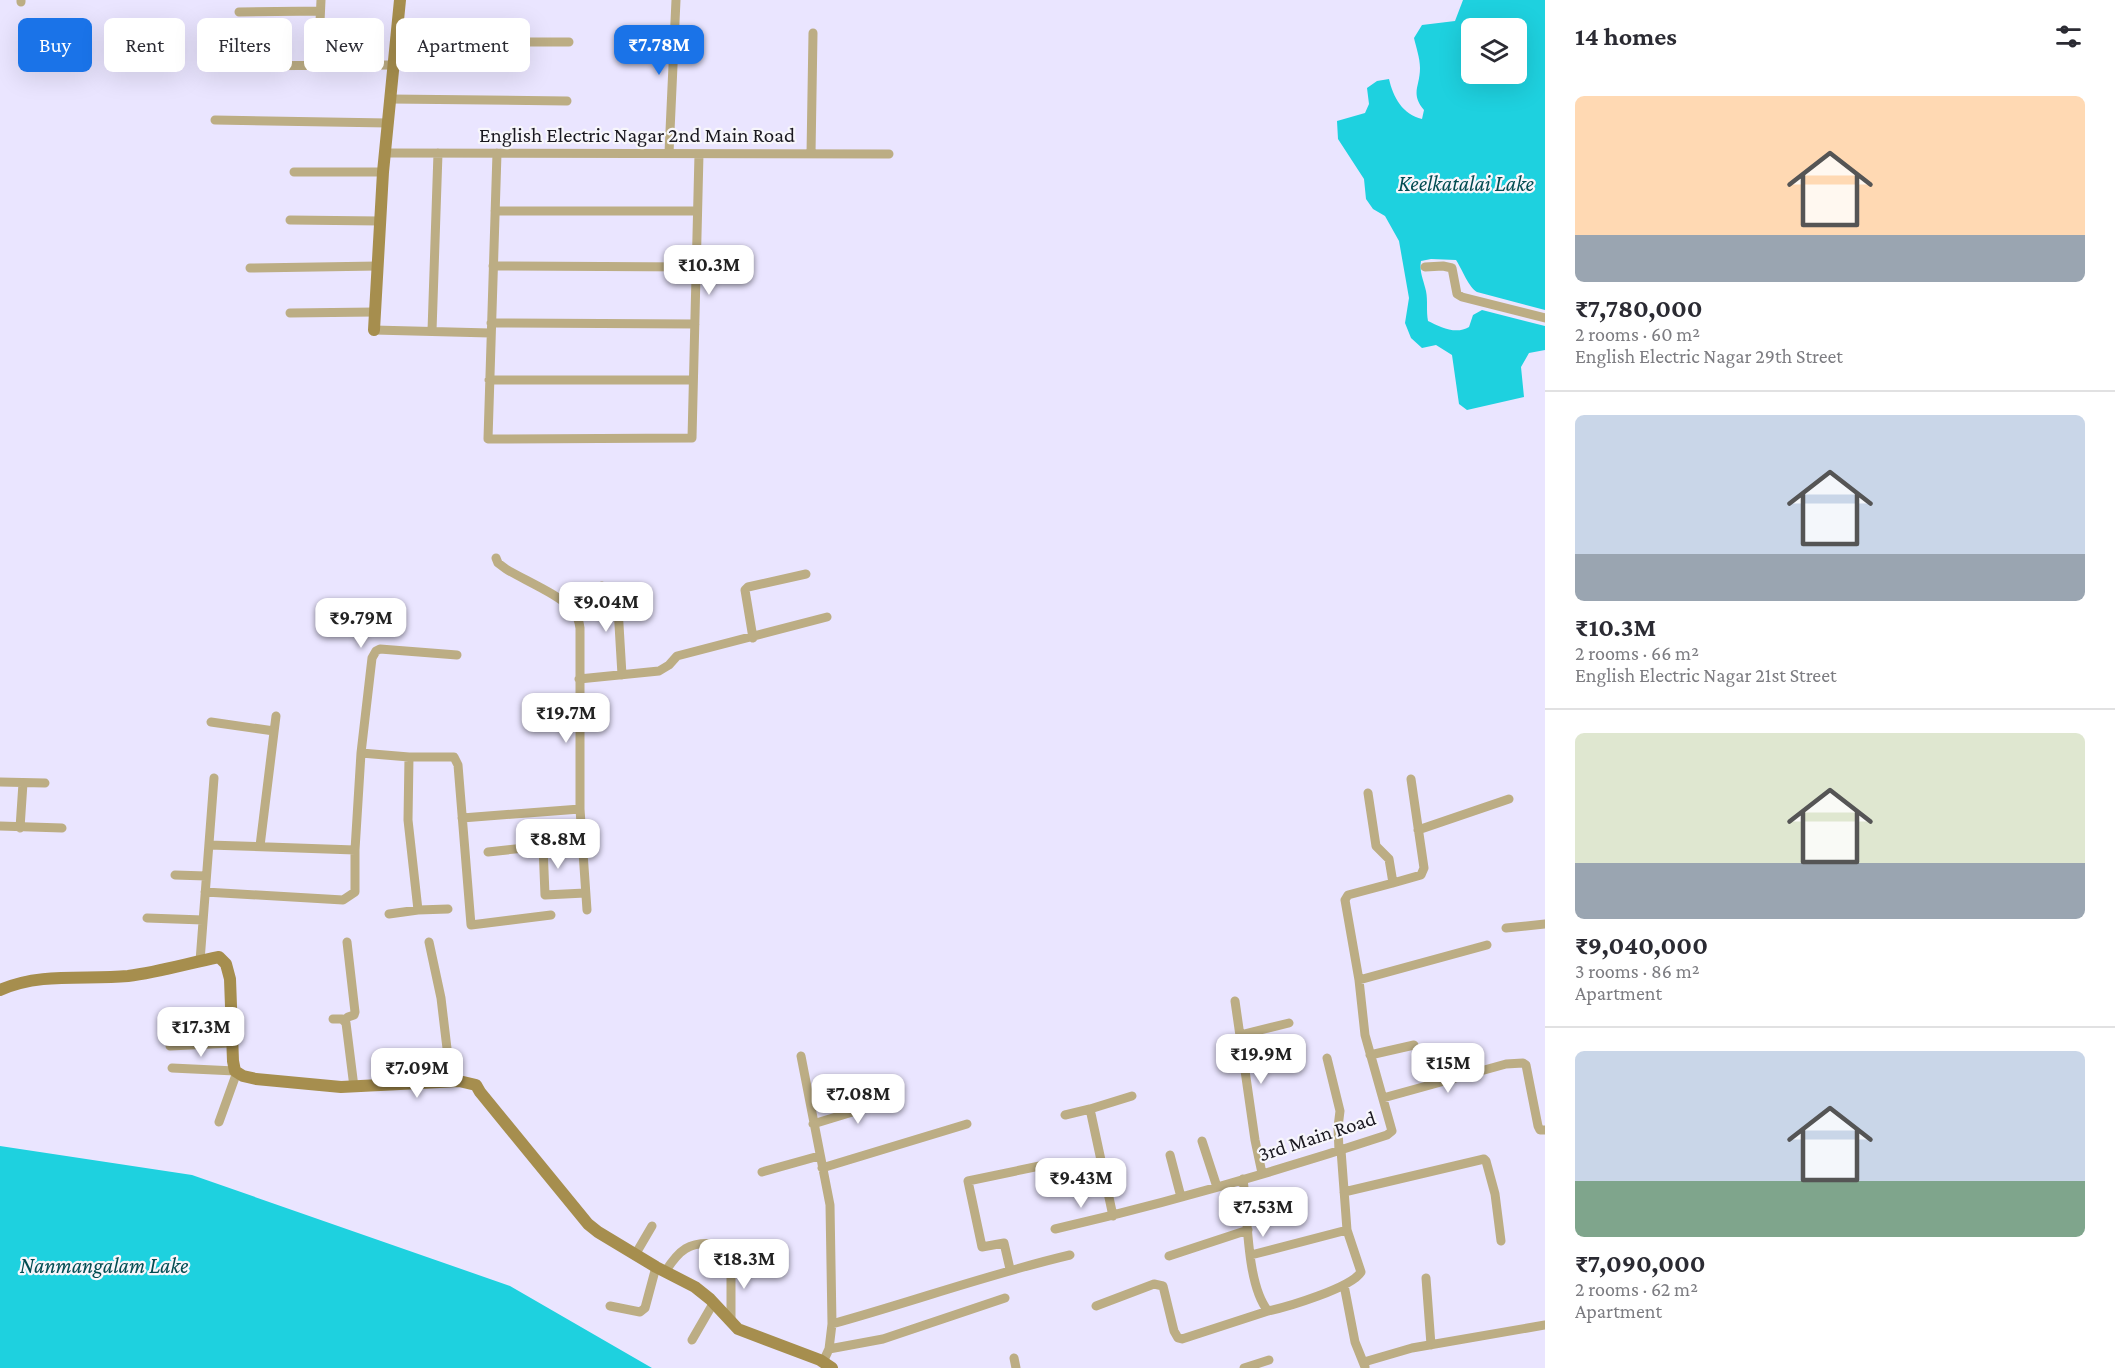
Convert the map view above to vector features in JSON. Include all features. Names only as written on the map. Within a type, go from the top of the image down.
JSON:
[{"type":"street","points":[[320,18],[321,0]]},
{"type":"street","points":[[400,0],[383,172],[374,330],[432,332],[490,328],[694,324]]},
{"type":"street","points":[[669,153],[676,0]]},
{"type":"street","points":[[239,12],[320,11]]},
{"type":"street","points":[[811,154],[813,33]]},
{"type":"street","points":[[395,42],[569,42]]},
{"type":"street","points":[[384,65],[393,65]]},
{"type":"street","points":[[390,99],[567,101]]},
{"type":"street","points":[[216,120],[388,123]]},
{"type":"street","name":"English Electric Nagar 2nd Main Road","points":[[385,153],[889,154]]},
{"type":"street","points":[[432,332],[438,153]]},
{"type":"street","points":[[497,153],[488,439],[692,438],[699,154]]},
{"type":"street","points":[[294,172],[383,172]]},
{"type":"street","points":[[495,211],[697,211]]},
{"type":"street","points":[[290,220],[380,221]]},
{"type":"street","points":[[250,268],[378,266]]},
{"type":"street","points":[[493,266],[696,267]]},
{"type":"street","points":[[1425,267],[1452,268],[1457,294],[1462,297],[1545,318]]},
{"type":"street","points":[[290,313],[375,312]]},
{"type":"street","points":[[489,380],[693,380]]},
{"type":"street","points":[[496,558],[506,570],[560,600],[572,609],[578,618],[580,628],[580,809],[587,910]]},
{"type":"street","points":[[753,638],[745,590],[748,587],[806,574]]},
{"type":"street","points":[[602,586],[615,600],[618,608],[622,675]]},
{"type":"street","points":[[579,679],[664,669],[677,656],[827,617]]},
{"type":"street","points":[[205,892],[343,900],[355,892],[354,850],[361,753],[372,658],[380,649],[458,655]]},
{"type":"street","points":[[260,846],[276,716]]},
{"type":"street","points":[[212,722],[274,731]]},
{"type":"street","points":[[361,753],[454,757],[458,765],[471,925],[551,915]]},
{"type":"street","points":[[409,756],[408,820],[418,910]]},
{"type":"street","points":[[200,961],[214,778]]},
{"type":"street","points":[[1368,793],[1376,846],[1389,859],[1393,883],[1421,875],[1423,873],[1411,779]]},
{"type":"street","points":[[0,782],[45,783]]},
{"type":"street","points":[[20,828],[23,783]]},
{"type":"street","points":[[1418,830],[1509,799]]},
{"type":"street","points":[[462,819],[580,809]]},
{"type":"street","points":[[0,826],[62,828]]},
{"type":"street","points":[[209,846],[354,850]]},
{"type":"street","points":[[488,852],[543,846],[545,895],[585,892]]},
{"type":"street","points":[[175,875],[206,876]]},
{"type":"street","name":"3rd Main Road","points":[[1055,1229],[1113,1216],[1243,1179],[1387,1135],[1392,1131],[1365,1035],[1359,980],[1345,900],[1348,895],[1393,883]]},
{"type":"street","points":[[389,914],[448,909]]},
{"type":"street","points":[[147,918],[203,920]]},
{"type":"street","points":[[1506,928],[1545,924]]},
{"type":"street","points":[[344,1022],[355,1012],[347,942]]},
{"type":"street","points":[[429,942],[441,998],[451,1082]]},
{"type":"street","points":[[1359,980],[1487,945]]},
{"type":"street","points":[[0,990],[18,982],[66,977],[128,976],[219,957],[226,964],[230,979],[231,1043],[236,1071],[219,1122]]},
{"type":"street","points":[[1235,1000],[1255,1140],[1262,1173]]},
{"type":"street","points":[[333,1019],[342,1019],[344,1022],[354,1087]]},
{"type":"street","points":[[1240,1035],[1289,1023]]},
{"type":"street","points":[[170,1046],[231,1043]]},
{"type":"street","points":[[1370,1056],[1414,1045]]},
{"type":"street","points":[[172,1068],[236,1071],[243,1076],[256,1079],[354,1087],[451,1082],[469,1082],[476,1085],[588,1224],[598,1232],[661,1270],[695,1287],[714,1302],[738,1329],[828,1365],[832,1324],[830,1215],[801,1056]]},
{"type":"street","points":[[1096,1306],[1154,1284],[1163,1286],[1174,1332],[1178,1338],[1182,1339],[1296,1304],[1357,1278],[1361,1272],[1347,1230],[1338,1127],[1340,1111],[1327,1058]]},
{"type":"street","points":[[1383,1098],[1506,1064],[1523,1063],[1526,1065],[1538,1126],[1540,1130],[1545,1130]]},
{"type":"street","points":[[1065,1115],[1132,1096]]},
{"type":"street","points":[[813,1124],[895,1099]]},
{"type":"street","points":[[1090,1109],[1113,1216]]},
{"type":"street","points":[[822,1168],[967,1124]]},
{"type":"street","points":[[1202,1141],[1217,1186]]},
{"type":"street","points":[[1170,1155],[1181,1197]]},
{"type":"street","points":[[762,1172],[819,1156]]},
{"type":"street","points":[[1344,1192],[1484,1159],[1495,1194],[1501,1241]]},
{"type":"street","points":[[1010,1269],[1004,1242],[982,1247],[968,1181],[1054,1163]]},
{"type":"street","points":[[1243,1179],[1252,1271],[1261,1303],[1268,1311]]},
{"type":"street","points":[[635,1255],[652,1226]]},
{"type":"street","points":[[1169,1256],[1248,1230]]},
{"type":"street","points":[[1251,1255],[1347,1230]]},
{"type":"street","points":[[610,1306],[640,1312],[645,1308],[661,1270],[675,1257],[686,1248],[702,1243],[716,1244]]},
{"type":"street","points":[[832,1324],[905,1304],[943,1289],[1010,1269],[1070,1255]]},
{"type":"street","points":[[731,1257],[731,1323]]},
{"type":"street","points":[[1426,1278],[1431,1345]]},
{"type":"street","points":[[1344,1285],[1355,1342],[1365,1365],[1412,1348],[1545,1325]]},
{"type":"street","points":[[829,1349],[883,1339],[1005,1298]]},
{"type":"street","points":[[692,1340],[714,1302]]},
{"type":"street","points":[[1244,1368],[1269,1360]]},
{"type":"water","name":"Keelkatalai Lake","points":[[1463,0],[1545,0],[1545,310],[1477,292],[1468,282],[1456,260],[1421,261],[1421,273],[1427,295],[1428,321],[1448,329],[1464,329],[1469,327],[1473,315],[1482,310],[1545,326],[1545,350],[1529,353],[1521,367],[1524,397],[1467,410],[1459,404],[1452,355],[1436,345],[1422,348],[1411,338],[1405,323],[1409,298],[1399,241],[1385,216],[1373,209],[1366,199],[1364,179],[1338,139],[1337,121],[1365,113],[1369,104],[1367,88],[1377,81],[1389,79],[1393,92],[1404,109],[1409,114],[1422,119],[1424,110],[1417,99],[1420,64],[1414,38],[1422,25],[1455,21]]},
{"type":"water","name":"Nanmangalam Lake","points":[[0,1146],[192,1175],[510,1286],[652,1368],[0,1368]]}]
